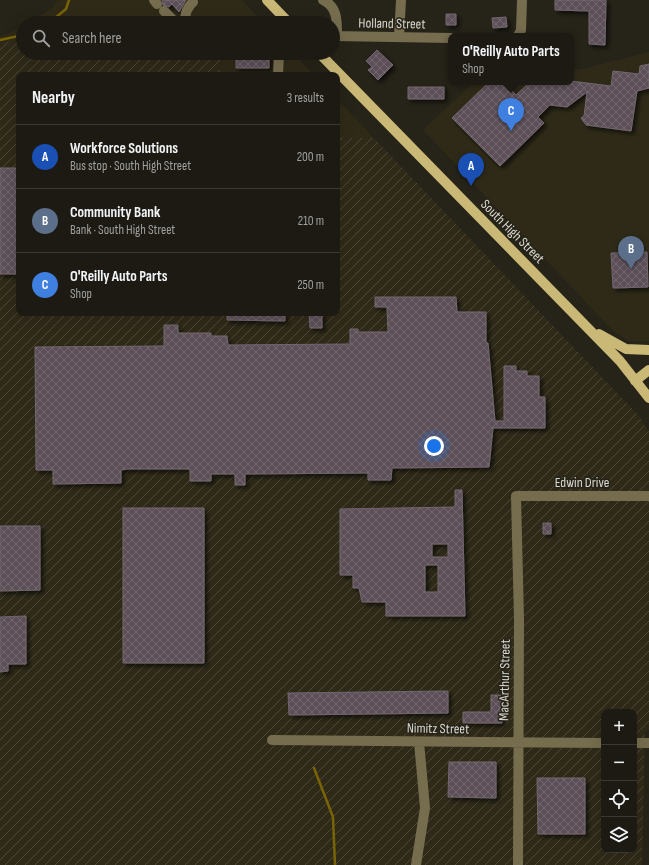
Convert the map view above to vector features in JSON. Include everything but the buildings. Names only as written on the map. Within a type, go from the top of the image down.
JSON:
[{"type":"main road","points":[[267,0],[282,16]]},
{"type":"main road","name":"South High Street","points":[[325,60],[337,72]]},
{"type":"main road","name":"South High Street","points":[[340,75],[620,361],[649,398]]},
{"type":"main road","points":[[587,327],[626,349],[649,350]]},
{"type":"main road","points":[[635,380],[649,370]]},
{"type":"street","points":[[323,0],[331,6],[335,16]]},
{"type":"street","points":[[399,37],[400,0]]},
{"type":"street","points":[[520,33],[521,30],[522,0]]},
{"type":"street","points":[[185,16],[186,11],[193,2]]},
{"type":"street","points":[[158,5],[169,16]]},
{"type":"street","name":"Holland Street","points":[[340,36],[448,38]]},
{"type":"street","points":[[278,72],[279,60]]},
{"type":"street","name":"Edwin Drive","points":[[516,496],[649,496]]},
{"type":"street","name":"MacArthur Street","points":[[516,496],[519,619],[517,744],[518,865]]},
{"type":"street","name":"Nimitz Street","points":[[272,740],[517,744],[601,743]]},
{"type":"street","points":[[416,865],[425,808],[419,742]]},
{"type":"street","points":[[637,743],[649,743]]},
{"type":"shaded area","points":[[58,0],[242,0],[257,16],[40,16],[52,8]]},
{"type":"shaded area","points":[[16,30],[16,42],[0,41],[0,37]]},
{"type":"shaded area","points":[[0,41],[16,42],[16,60],[220,60],[220,72],[16,72],[16,316],[340,316],[340,137],[374,138],[639,416],[649,432],[649,730],[645,731],[642,865],[0,865]]},
{"type":"shaded area","points":[[649,52],[649,341],[628,341],[613,331],[423,130],[471,85],[574,85],[574,69],[582,69]]},
{"type":"shaded area","points":[[220,60],[300,60],[311,72],[220,72]]},
{"type":"shaded area","points":[[340,102],[374,138],[340,137]]},
{"type":"waterway","points":[[58,16],[66,9],[69,0]]},
{"type":"waterway","points":[[0,40],[16,37]]},
{"type":"waterway","points":[[314,768],[333,817],[335,865]]},
{"type":"place","name":"O'Reilly Auto Parts","points":[[511,131]]},
{"type":"place","name":"Workforce Solutions","points":[[471,186]]},
{"type":"place","name":"Community Bank","points":[[631,269]]}]
